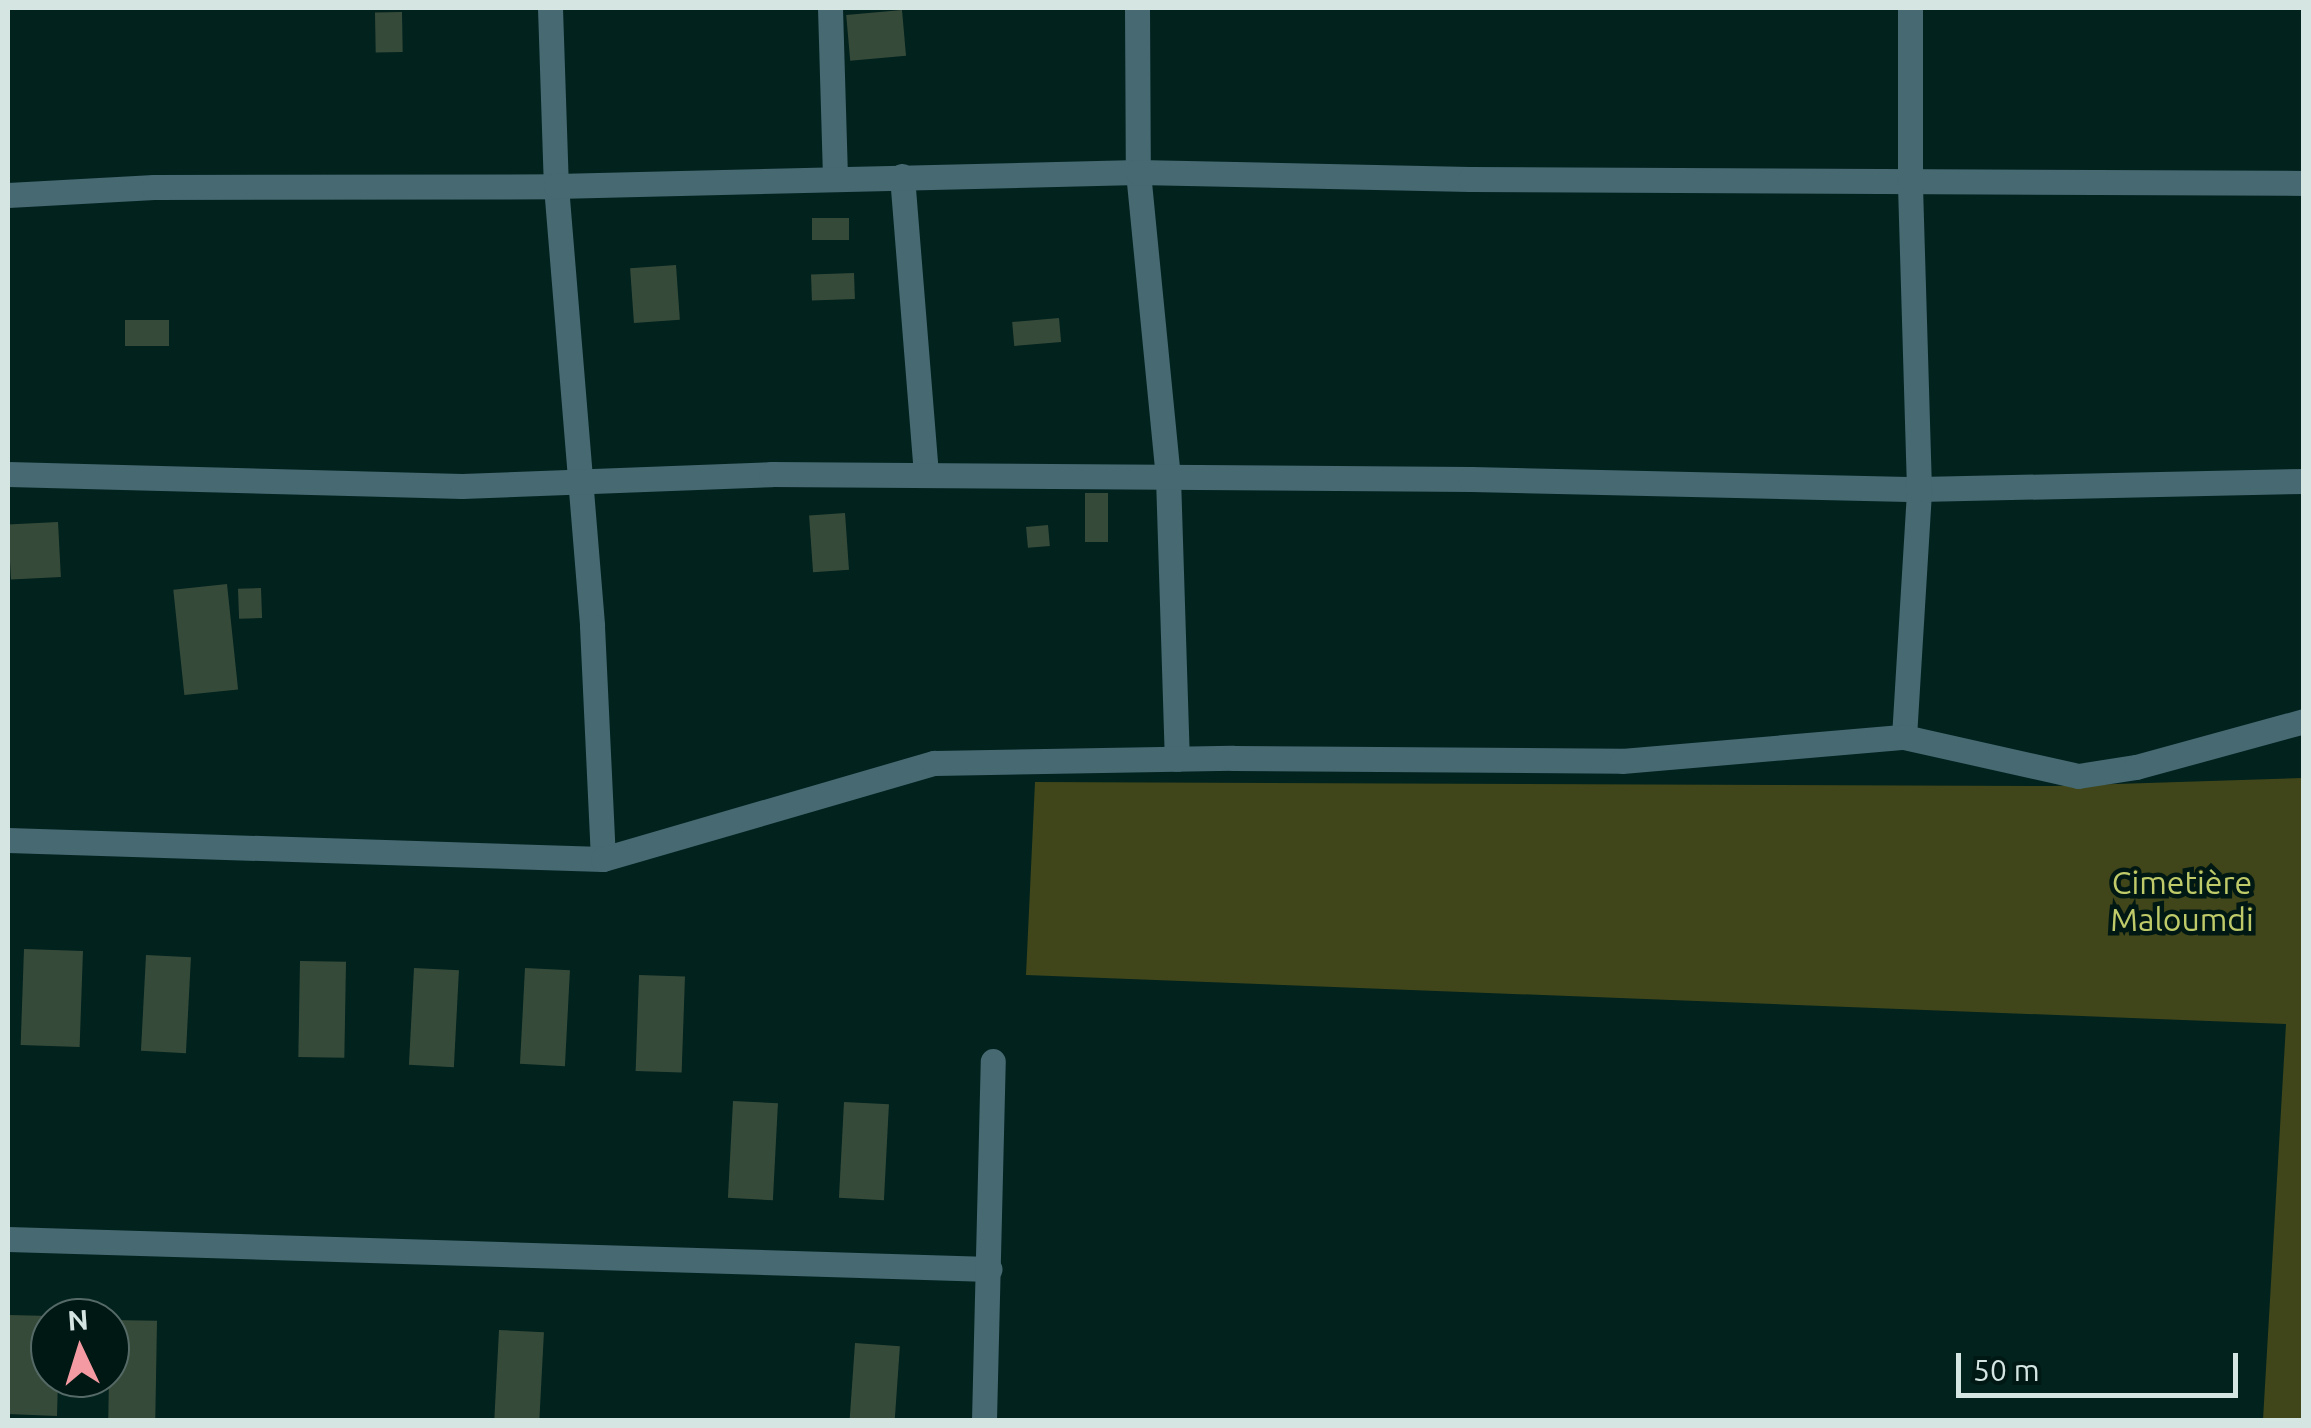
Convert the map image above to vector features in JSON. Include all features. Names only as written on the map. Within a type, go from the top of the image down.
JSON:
[{"type":"street","points":[[550,8],[556,186],[592,626],[603,859]]},
{"type":"street","points":[[830,8],[835,179]]},
{"type":"street","points":[[1138,8],[1138,172],[1168,477],[1176,759]]},
{"type":"street","points":[[1904,737],[1919,488],[1910,178],[1910,8]]},
{"type":"street","points":[[8,195],[154,187],[556,186],[1138,172],[1470,179],[1910,178],[2304,183]]},
{"type":"street","points":[[902,176],[926,475]]},
{"type":"street","points":[[8,474],[462,486],[578,479],[926,475],[1919,488],[2304,481]]},
{"type":"street","points":[[8,840],[603,859],[934,763],[1176,759],[1622,762],[1904,737],[2078,776],[2136,767],[2304,722]]},
{"type":"street","points":[[984,1420],[993,1061]]},
{"type":"street","points":[[8,1239],[990,1269]]},
{"type":"green space","name":"Cimetière Maloumdi","points":[[2303,778],[2303,1420],[2263,1420],[2286,1024],[1026,975],[1035,782],[2054,786]]},
{"type":"building","points":[[902,10],[906,56],[850,61],[846,15]]},
{"type":"building","points":[[375,12],[402,12],[403,52],[376,52]]},
{"type":"building","points":[[812,218],[849,218],[849,240],[812,240]]},
{"type":"building","points":[[676,265],[680,320],[634,323],[630,268]]},
{"type":"building","points":[[854,273],[855,299],[812,300],[811,275]]},
{"type":"building","points":[[1059,318],[1061,342],[1014,346],[1012,322]]},
{"type":"building","points":[[125,320],[169,320],[169,346],[125,346]]},
{"type":"building","points":[[1085,493],[1108,493],[1108,542],[1085,542]]},
{"type":"building","points":[[845,513],[849,570],[813,572],[809,516]]},
{"type":"building","points":[[58,522],[61,577],[11,580],[8,525]]},
{"type":"building","points":[[1048,525],[1050,546],[1028,548],[1026,527]]},
{"type":"building","points":[[227,584],[238,689],[184,695],[173,590]]},
{"type":"building","points":[[261,588],[262,618],[239,619],[238,589]]},
{"type":"building","points":[[24,949],[83,951],[80,1047],[21,1045]]},
{"type":"building","points":[[146,955],[191,957],[186,1053],[141,1051]]},
{"type":"building","points":[[300,961],[346,962],[344,1058],[298,1057]]},
{"type":"building","points":[[414,968],[459,970],[454,1067],[409,1065]]},
{"type":"building","points":[[525,968],[570,970],[565,1066],[520,1064]]},
{"type":"building","points":[[639,975],[685,977],[682,1073],[636,1071]]},
{"type":"building","points":[[733,1101],[778,1103],[773,1200],[728,1198]]},
{"type":"building","points":[[844,1102],[889,1104],[884,1200],[839,1198]]},
{"type":"building","points":[[9,1315],[30,1316],[30,1398],[57,1398],[57,1416],[8,1414]]},
{"type":"building","points":[[130,1320],[157,1321],[155,1420],[108,1419],[109,1398],[130,1398]]},
{"type":"building","points":[[499,1330],[544,1332],[539,1420],[494,1420]]},
{"type":"building","points":[[855,1343],[900,1346],[895,1420],[850,1420]]}]
